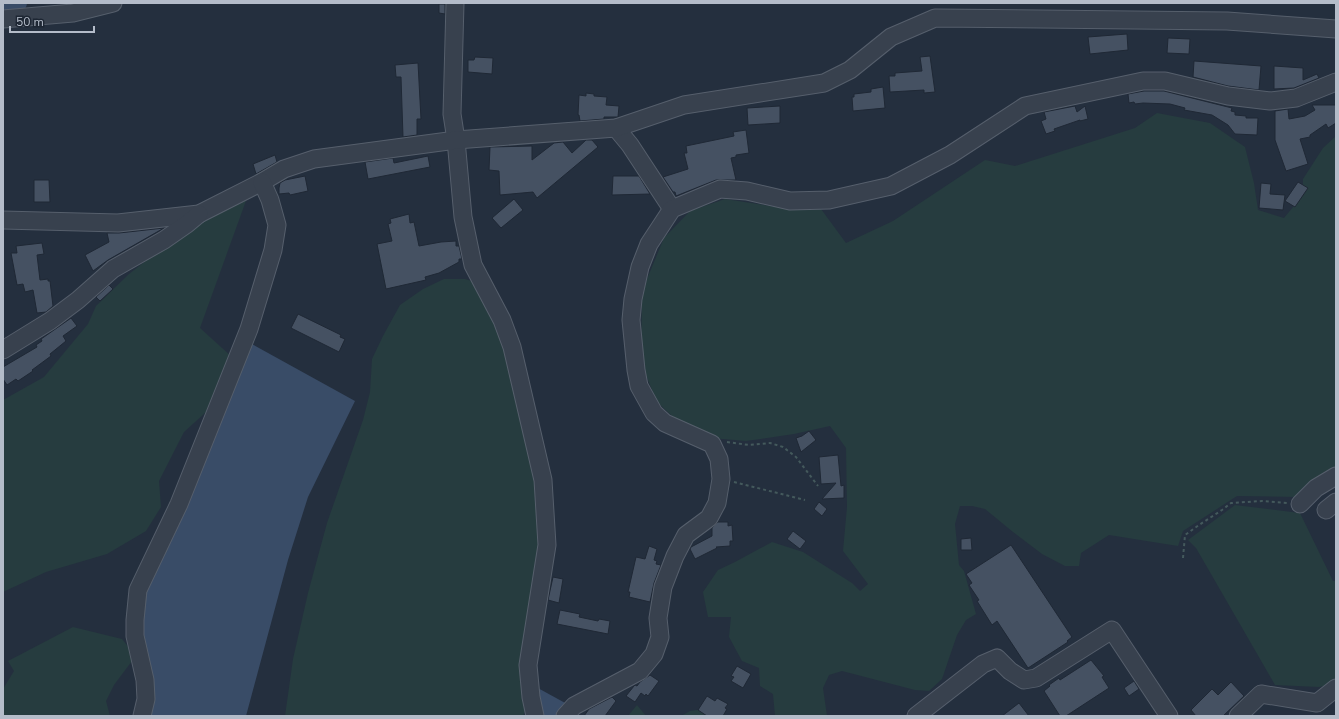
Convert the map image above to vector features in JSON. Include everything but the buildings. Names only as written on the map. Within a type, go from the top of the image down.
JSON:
[{"type":"street","points":[[3,19],[73,13],[114,3]]},
{"type":"street","points":[[455,3],[452,114],[456,140],[463,217],[473,265],[502,320],[512,347],[543,480],[547,544],[528,665],[531,697],[536,716]]},
{"type":"street","points":[[3,350],[50,321],[78,300],[113,269],[164,240],[199,214],[284,169],[314,159],[456,140],[616,128],[684,105],[824,83],[850,70],[891,37],[935,18],[1227,21],[1336,29]]},
{"type":"street","points":[[564,716],[574,706],[640,671],[654,654],[660,637],[658,618],[663,587],[675,556],[686,535],[709,518],[717,502],[721,478],[719,459],[712,444],[665,423],[654,413],[639,386],[636,370],[631,320],[633,299],[640,267],[649,244],[672,208],[720,189],[747,191],[790,201],[829,200],[891,186],[950,155],[1025,106],[1143,81],[1165,81],[1228,96],[1270,100],[1296,98],[1336,82]]},
{"type":"street","points":[[616,128],[630,145],[672,208]]},
{"type":"street","points":[[142,716],[146,700],[145,680],[135,636],[134,620],[138,590],[179,504],[249,329],[258,301],[273,250],[277,225],[270,200],[262,182]]},
{"type":"street","points":[[3,220],[118,223],[199,214]]},
{"type":"street","points":[[1300,504],[1316,488],[1336,476]]},
{"type":"street","points":[[916,716],[983,664],[997,658],[1010,671],[1024,680],[1036,678],[1112,630],[1168,716]]},
{"type":"street","points":[[1315,709],[1336,688]]},
{"type":"street","points":[[1238,716],[1261,694],[1315,709],[1336,698]]},
{"type":"path","points":[[712,444],[722,441],[749,445],[770,442],[784,447],[796,457],[818,486]]},
{"type":"path","points":[[721,478],[805,500]]},
{"type":"path","points":[[1183,558],[1185,535],[1231,503],[1262,501],[1300,504]]},
{"type":"green space","points":[[1157,113],[1210,123],[1245,147],[1254,183],[1258,210],[1284,218],[1303,195],[1303,179],[1323,148],[1336,136],[1336,470],[1298,497],[1237,496],[1183,531],[1178,546],[1109,535],[1081,553],[1079,566],[1065,566],[1042,554],[985,509],[972,506],[960,506],[955,524],[959,565],[964,571],[976,614],[966,620],[957,635],[942,679],[929,691],[915,690],[842,671],[829,675],[823,688],[827,716],[775,716],[773,694],[760,686],[759,668],[742,661],[729,637],[731,617],[708,617],[703,592],[718,570],[772,542],[803,552],[852,583],[860,591],[868,584],[843,551],[847,507],[846,448],[830,426],[794,434],[746,441],[711,438],[686,429],[657,402],[641,363],[642,291],[664,238],[690,211],[725,199],[776,207],[821,209],[846,243],[893,221],[985,160],[1015,166],[1135,128]]},
{"type":"green space","points":[[247,198],[200,328],[232,357],[216,403],[184,432],[159,481],[161,507],[146,531],[107,554],[46,572],[3,592],[3,400],[44,377],[88,324],[96,306],[129,274],[189,227]]},
{"type":"green space","points":[[444,279],[465,279],[478,283],[510,349],[538,476],[540,550],[525,711],[523,716],[285,716],[293,659],[308,593],[327,523],[363,420],[370,392],[372,359],[400,305],[423,289]]},
{"type":"green space","points":[[1235,505],[1300,513],[1333,581],[1336,581],[1336,679],[1329,685],[1319,687],[1275,685],[1196,548],[1188,540]]},
{"type":"green space","points":[[73,627],[122,639],[130,649],[132,661],[114,685],[106,701],[110,716],[3,716],[3,689],[14,671],[8,661]]},
{"type":"green space","points":[[637,705],[646,716],[628,716]]},
{"type":"green space","points":[[710,708],[724,710],[725,716],[681,716],[690,711]]},
{"type":"water","points":[[250,343],[355,401],[308,497],[288,560],[246,716],[148,716],[140,639],[143,596]]},
{"type":"water","points":[[536,687],[567,704],[559,716],[540,716]]},
{"type":"waterway","points":[[3,4],[17,3]]}]
